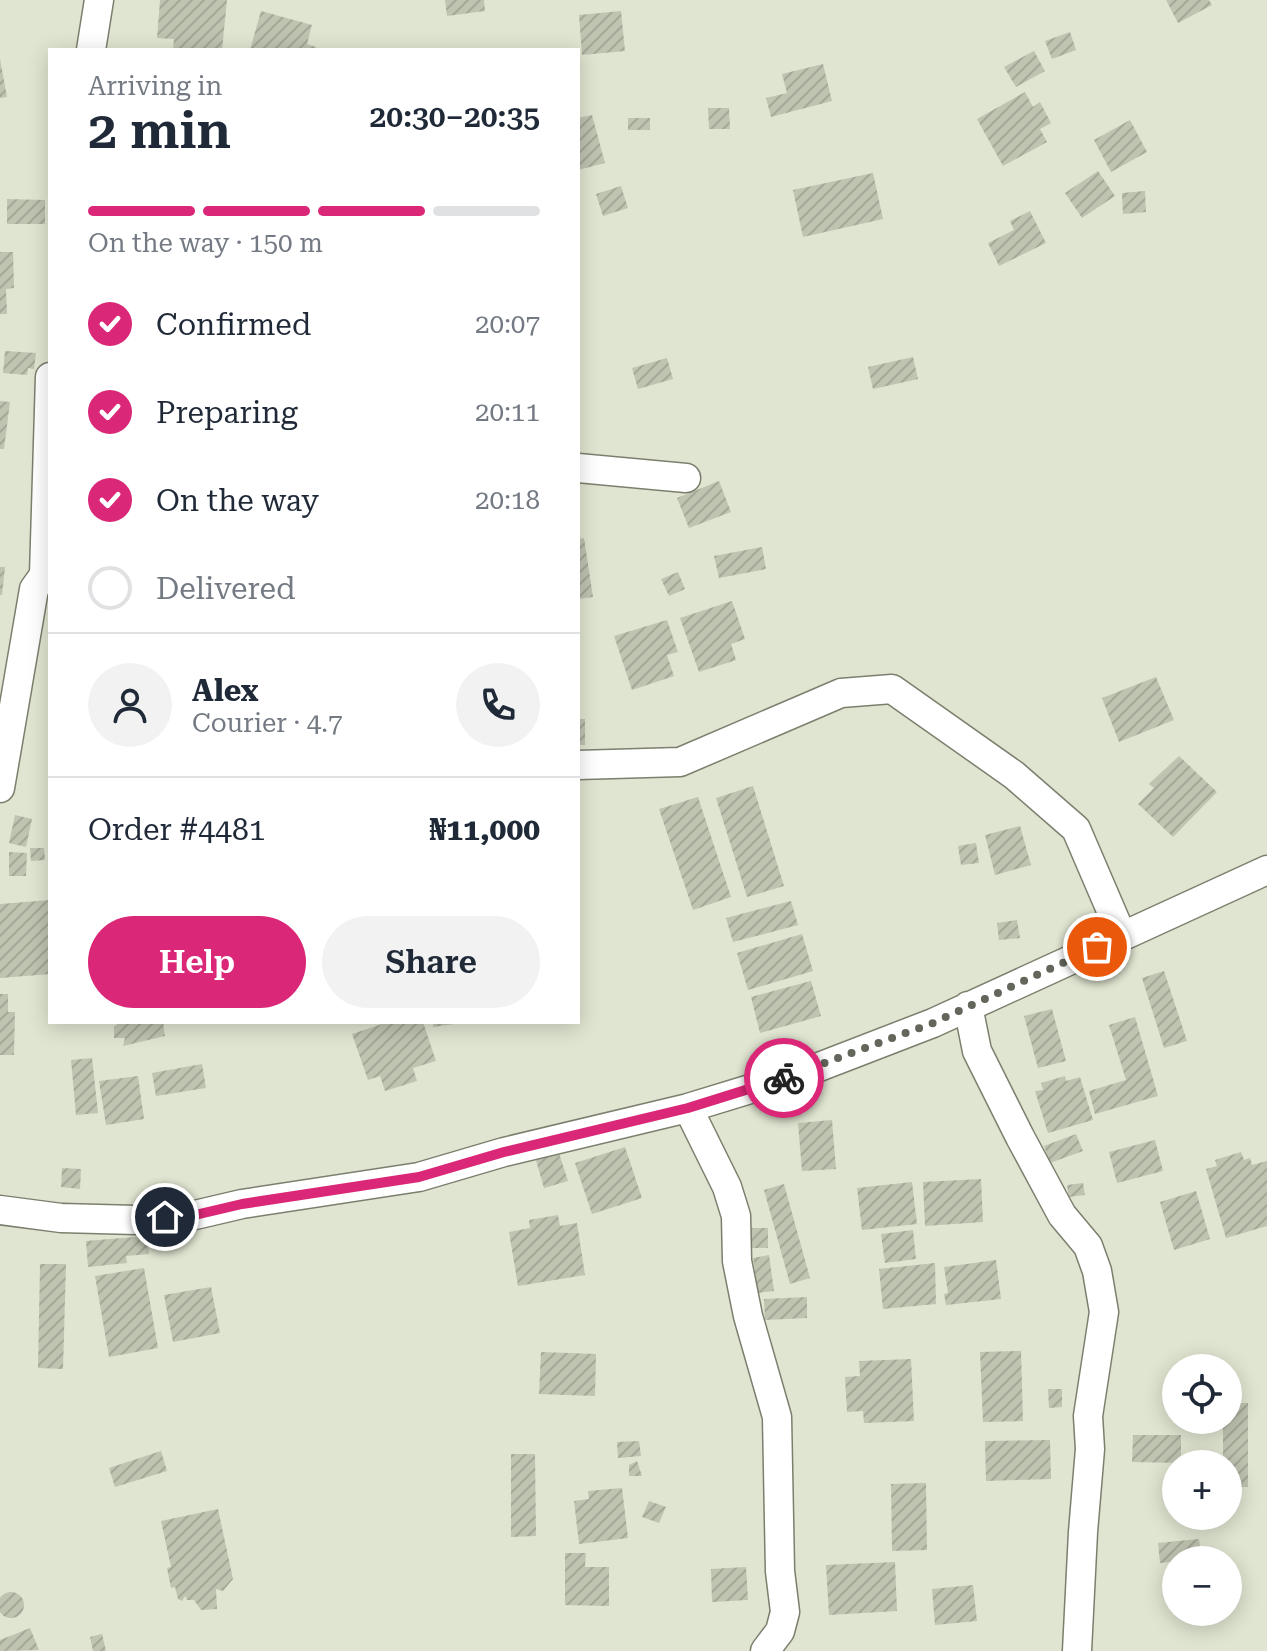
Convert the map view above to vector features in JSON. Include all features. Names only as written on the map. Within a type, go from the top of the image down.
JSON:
[{"type":"street","points":[[91,48],[99,0]]},
{"type":"street","points":[[580,468],[686,478]]},
{"type":"street","points":[[0,788],[34,589],[47,575],[48,509]]},
{"type":"street","points":[[580,765],[680,762],[841,693],[892,689],[1014,775],[1076,829],[1122,936]]},
{"type":"street","points":[[0,1210],[61,1218],[136,1220],[195,1215],[242,1204],[419,1177],[504,1152],[688,1108],[806,1072],[933,1023],[1267,870]]},
{"type":"street","points":[[968,1006],[977,1051],[1062,1215],[1088,1246],[1097,1271],[1104,1312],[1088,1416],[1090,1449],[1077,1651]]},
{"type":"street","points":[[933,1023],[977,1051]]},
{"type":"street","points":[[688,1108],[727,1187],[736,1216],[737,1261],[748,1316],[777,1417],[780,1571],[785,1612],[780,1631],[765,1651]]},
{"type":"building","points":[[160,0],[227,0],[222,48],[173,48],[174,39],[157,38]]},
{"type":"building","points":[[445,0],[484,0],[485,11],[447,16]]},
{"type":"building","points":[[1166,0],[1209,0],[1212,5],[1178,23]]},
{"type":"building","points":[[261,11],[312,25],[307,44],[316,48],[251,48]]},
{"type":"building","points":[[621,11],[625,51],[582,55],[579,15]]},
{"type":"building","points":[[1070,32],[1076,50],[1052,59],[1045,41]]},
{"type":"building","points":[[1034,51],[1045,71],[1016,87],[1004,67]]},
{"type":"building","points":[[0,59],[7,97],[0,98]]},
{"type":"building","points":[[823,64],[832,101],[771,117],[766,98],[787,93],[782,74]]},
{"type":"building","points":[[1025,92],[1033,107],[1040,102],[1051,123],[1040,129],[1047,142],[1003,166],[977,119]]},
{"type":"building","points":[[708,108],[729,108],[730,129],[709,129]]},
{"type":"building","points":[[592,115],[605,163],[580,169],[580,118]]},
{"type":"building","points":[[628,118],[650,118],[650,130],[628,130]]},
{"type":"building","points":[[1130,120],[1147,152],[1111,172],[1094,140]]},
{"type":"building","points":[[1098,171],[1115,196],[1082,218],[1065,193]]},
{"type":"building","points":[[873,173],[883,219],[803,237],[793,190]]},
{"type":"building","points":[[621,186],[628,208],[603,216],[596,194]]},
{"type":"building","points":[[1145,191],[1146,212],[1123,214],[1122,193]]},
{"type":"building","points":[[7,199],[45,200],[45,224],[7,224]]},
{"type":"building","points":[[1030,211],[1046,243],[999,266],[988,243],[1014,230],[1010,221]]},
{"type":"building","points":[[0,252],[13,252],[14,288],[6,289],[7,314],[0,314]]},
{"type":"building","points":[[5,351],[36,353],[34,369],[28,368],[27,375],[3,373]]},
{"type":"building","points":[[913,357],[918,379],[873,389],[868,367]]},
{"type":"building","points":[[667,358],[673,379],[638,389],[632,368]]},
{"type":"building","points":[[0,401],[10,402],[4,449],[0,449]]},
{"type":"building","points":[[719,481],[731,512],[689,528],[677,498]]},
{"type":"building","points":[[584,538],[593,597],[580,599],[580,539]]},
{"type":"building","points":[[762,547],[766,569],[719,578],[714,556]]},
{"type":"building","points":[[0,567],[5,567],[2,595],[0,595]]},
{"type":"building","points":[[678,572],[685,589],[669,596],[661,579]]},
{"type":"building","points":[[732,601],[745,639],[731,644],[736,660],[699,672],[680,618]]},
{"type":"building","points":[[667,620],[678,652],[667,655],[674,676],[632,690],[614,636]]},
{"type":"building","points":[[1156,677],[1174,720],[1119,742],[1102,698]]},
{"type":"building","points":[[580,719],[585,719],[585,745],[580,745]]},
{"type":"building","points":[[1179,756],[1217,792],[1173,837],[1138,804],[1154,788],[1149,784]]},
{"type":"building","points":[[753,786],[784,886],[747,897],[716,798]]},
{"type":"building","points":[[698,797],[731,897],[693,910],[659,809]]},
{"type":"building","points":[[15,815],[32,819],[26,847],[9,843]]},
{"type":"building","points":[[1020,826],[1031,865],[995,875],[985,835]]},
{"type":"building","points":[[976,843],[979,863],[961,865],[958,846]]},
{"type":"building","points":[[30,848],[44,848],[45,860],[31,861]]},
{"type":"building","points":[[9,852],[27,853],[26,876],[9,876]]},
{"type":"building","points":[[48,900],[48,974],[0,978],[0,904]]},
{"type":"building","points":[[791,901],[798,925],[733,942],[726,918]]},
{"type":"building","points":[[1017,920],[1020,938],[999,940],[997,923]]},
{"type":"building","points":[[802,934],[813,971],[748,990],[737,953]]},
{"type":"building","points":[[1164,971],[1187,1041],[1164,1048],[1142,978]]},
{"type":"building","points":[[811,981],[821,1016],[760,1033],[751,997]]},
{"type":"building","points":[[0,994],[8,994],[8,1012],[15,1012],[14,1055],[0,1055]]},
{"type":"building","points":[[1052,1009],[1066,1061],[1038,1068],[1024,1016]]},
{"type":"building","points":[[1135,1017],[1158,1096],[1095,1114],[1089,1091],[1126,1080],[1109,1025]]},
{"type":"building","points":[[118,1024],[163,1024],[165,1036],[123,1046],[125,1038],[114,1038],[114,1027]]},
{"type":"building","points":[[382,1024],[424,1024],[436,1061],[413,1068],[417,1081],[385,1091],[380,1076],[368,1080],[352,1034]]},
{"type":"building","points":[[92,1058],[98,1113],[76,1115],[71,1060]]},
{"type":"building","points":[[202,1064],[206,1088],[156,1096],[152,1073]]},
{"type":"building","points":[[138,1076],[144,1119],[106,1125],[99,1081]]},
{"type":"building","points":[[1065,1076],[1066,1081],[1080,1077],[1093,1120],[1048,1133],[1035,1091],[1043,1090],[1041,1083]]},
{"type":"building","points":[[832,1120],[836,1169],[802,1171],[798,1123]]},
{"type":"building","points":[[1076,1134],[1083,1151],[1050,1163],[1044,1146]]},
{"type":"building","points":[[1155,1140],[1163,1171],[1117,1183],[1109,1152]]},
{"type":"building","points":[[625,1147],[642,1198],[592,1214],[575,1163]]},
{"type":"building","points":[[558,1150],[568,1181],[544,1188],[535,1157]]},
{"type":"building","points":[[1241,1152],[1244,1160],[1250,1158],[1252,1165],[1267,1161],[1267,1226],[1226,1238],[1206,1169],[1217,1166],[1215,1160]]},
{"type":"building","points":[[62,1168],[81,1169],[80,1189],[61,1187]]},
{"type":"building","points":[[981,1179],[983,1222],[925,1226],[923,1182]]},
{"type":"building","points":[[912,1182],[917,1224],[862,1230],[857,1188]]},
{"type":"building","points":[[1083,1183],[1085,1195],[1069,1197],[1067,1185]]},
{"type":"building","points":[[784,1184],[810,1278],[790,1284],[764,1190]]},
{"type":"building","points":[[1196,1191],[1210,1239],[1174,1250],[1160,1202]]},
{"type":"building","points":[[558,1215],[560,1226],[577,1223],[585,1275],[518,1286],[509,1232],[530,1228],[529,1220]]},
{"type":"building","points":[[751,1228],[768,1228],[768,1248],[751,1248]]},
{"type":"building","points":[[913,1230],[916,1259],[885,1263],[881,1234]]},
{"type":"building","points":[[147,1236],[149,1254],[126,1256],[127,1263],[88,1267],[86,1241]]},
{"type":"building","points":[[769,1255],[774,1291],[758,1293],[753,1258]]},
{"type":"building","points":[[996,1260],[1001,1299],[946,1305],[944,1294],[948,1293],[944,1267]]},
{"type":"building","points":[[935,1263],[936,1304],[883,1309],[879,1269]]},
{"type":"building","points":[[40,1264],[66,1264],[63,1369],[38,1368]]},
{"type":"building","points":[[144,1268],[158,1348],[109,1357],[95,1276]]},
{"type":"building","points":[[211,1287],[220,1333],[173,1342],[164,1295]]},
{"type":"building","points":[[807,1297],[807,1318],[765,1320],[764,1299]]},
{"type":"building","points":[[1021,1351],[1023,1421],[983,1422],[980,1352]]},
{"type":"building","points":[[541,1352],[596,1354],[595,1396],[539,1394]]},
{"type":"building","points":[[911,1359],[914,1421],[864,1423],[863,1411],[847,1412],[845,1377],[860,1376],[859,1361]]},
{"type":"building","points":[[1048,1389],[1062,1389],[1062,1407],[1049,1408]]},
{"type":"building","points":[[1242,1403],[1248,1403],[1248,1487],[1242,1487],[1242,1450],[1223,1450],[1223,1434],[1242,1434]]},
{"type":"building","points":[[1133,1435],[1181,1435],[1181,1450],[1162,1450],[1162,1463],[1132,1462]]},
{"type":"building","points":[[1050,1440],[1051,1479],[986,1481],[985,1441]]},
{"type":"building","points":[[639,1441],[641,1456],[618,1458],[617,1442]]},
{"type":"building","points":[[161,1451],[167,1471],[115,1487],[109,1468]]},
{"type":"building","points":[[511,1454],[535,1454],[536,1536],[511,1537]]},
{"type":"building","points":[[637,1461],[642,1476],[629,1476],[629,1465]]},
{"type":"building","points":[[926,1483],[927,1550],[892,1551],[891,1484]]},
{"type":"building","points":[[622,1488],[628,1538],[579,1544],[574,1501],[589,1499],[588,1491]]},
{"type":"building","points":[[649,1501],[666,1507],[659,1523],[642,1517]]},
{"type":"building","points":[[218,1509],[233,1579],[223,1591],[216,1589],[217,1609],[201,1610],[194,1600],[187,1600],[185,1596],[182,1601],[178,1599],[175,1587],[171,1588],[167,1568],[171,1567],[161,1521]]},
{"type":"building","points":[[1199,1539],[1200,1546],[1162,1546],[1160,1563],[1158,1543]]},
{"type":"building","points":[[565,1553],[586,1553],[585,1567],[609,1567],[609,1606],[565,1605]]},
{"type":"building","points":[[895,1562],[897,1611],[829,1615],[826,1565]]},
{"type":"building","points":[[746,1567],[748,1600],[712,1602],[711,1569]]},
{"type":"building","points":[[973,1585],[977,1621],[935,1625],[932,1589]]},
{"type":"building","points":[[6,1593],[16,1593],[23,1600],[23,1610],[16,1617],[6,1617],[-1,1610],[-1,1600]]},
{"type":"building","points":[[30,1628],[39,1650],[0,1651],[0,1640]]},
{"type":"building","points":[[102,1634],[106,1651],[93,1651],[90,1637]]},
{"type":"way so far","points":[[784,1078],[933,1023],[1097,947]]},
{"type":"route","points":[[165,1217],[195,1215],[242,1204],[419,1177],[504,1152],[688,1108],[784,1078]]}]
